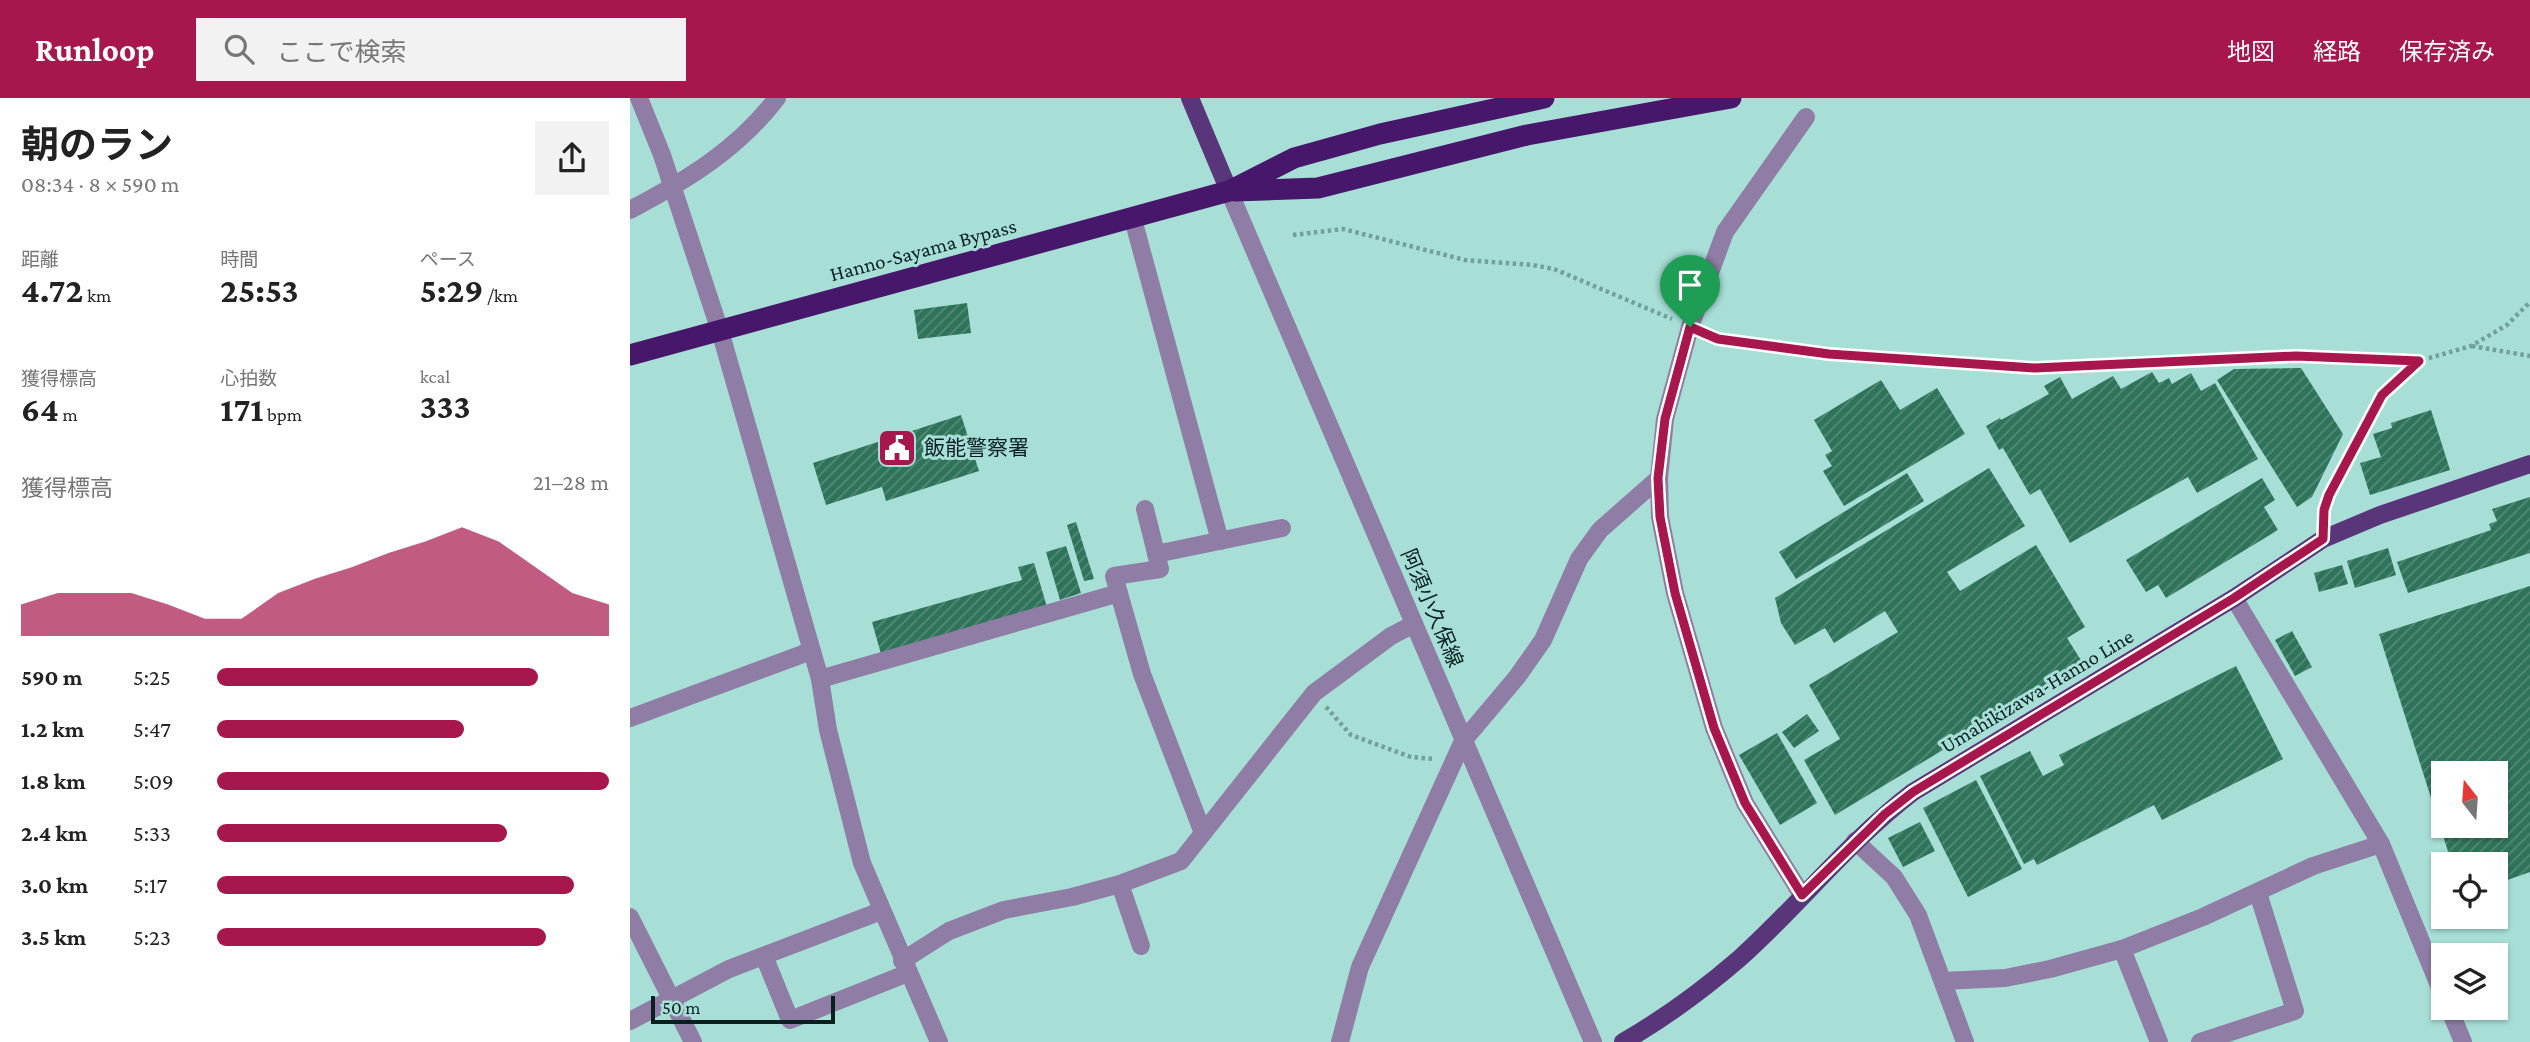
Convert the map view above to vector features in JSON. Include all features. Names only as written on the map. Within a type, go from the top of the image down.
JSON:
[{"type":"highway","name":"Hanno-Sayama Bypass","points":[[630,355],[1229,191],[1294,158],[1380,134],[1544,98]]},
{"type":"highway","name":"Hanno-Sayama Bypass","points":[[1229,191],[1318,188],[1527,135],[1731,98]]},
{"type":"main road","points":[[1190,98],[1229,191]]},
{"type":"main road","name":"Umahikizawa-Hanno Line","points":[[1623,1042],[1659,1022],[1703,990],[1742,956],[1855,841],[1913,792],[2234,598],[2323,539],[2380,515],[2530,464]]},
{"type":"street","points":[[630,210],[704,168],[764,115],[777,98]]},
{"type":"street","points":[[641,100],[673,187],[720,331],[820,680],[828,730],[862,863],[880,911],[939,1042]]},
{"type":"street","points":[[1802,895],[1745,803],[1714,728],[1675,593],[1660,517],[1658,478],[1665,419],[1690,327],[1725,232],[1806,117]]},
{"type":"street","name":"阿須小久保線","points":[[1229,191],[1593,1042]]},
{"type":"street","points":[[1133,219],[1220,541]]},
{"type":"street","points":[[1340,1042],[1360,967],[1462,741],[1517,677],[1544,640],[1579,559],[1600,530],[1658,478]]},
{"type":"street","points":[[1145,509],[1160,569],[1114,576],[1142,674],[1203,833]]},
{"type":"street","points":[[1156,554],[1282,528]]},
{"type":"street","points":[[820,680],[1119,593]]},
{"type":"street","points":[[2234,598],[2381,844],[2431,966]]},
{"type":"street","points":[[764,956],[790,1020],[905,967],[949,931],[1004,910],[1072,897],[1120,884],[1181,861],[1314,693],[1391,636],[1414,624]]},
{"type":"street","points":[[630,718],[811,651]]},
{"type":"street","points":[[1855,841],[1894,877],[1918,915],[1965,1042]]},
{"type":"street","points":[[1943,981],[2005,978],[2122,949],[2258,893],[2313,866],[2381,844]]},
{"type":"street","points":[[1120,884],[1141,946]]},
{"type":"street","points":[[2200,1042],[2295,1011],[2258,893]]},
{"type":"street","points":[[630,1021],[729,969],[880,911]]},
{"type":"street","points":[[630,917],[693,1042]]},
{"type":"street","points":[[2122,949],[2159,1042]]},
{"type":"street","points":[[2454,1020],[2463,1042]]},
{"type":"path","points":[[1293,235],[1343,229],[1465,260],[1554,269],[1718,339],[1829,354],[2035,368],[2296,356],[2419,361],[2471,346],[2507,325],[2530,302]]},
{"type":"path","points":[[2471,346],[2530,355]]},
{"type":"path","points":[[2323,539],[2324,510],[2329,495],[2382,395],[2419,361]]},
{"type":"path","points":[[1314,693],[1351,735],[1411,757],[1453,762]]},
{"type":"building","points":[[967,303],[971,333],[918,339],[914,310]]},
{"type":"building","points":[[2301,368],[2343,434],[2312,497],[2297,507],[2217,380],[2234,369]]},
{"type":"building","points":[[2152,372],[2159,383],[2169,378],[2172,384],[2191,373],[2201,391],[2215,383],[2258,459],[2197,493],[2188,477],[2070,543],[2040,489],[2030,495],[2003,448],[1999,450],[1986,426],[2049,394],[2044,386],[2060,377],[2072,399],[2113,376],[2121,389]]},
{"type":"building","points":[[1881,380],[1900,410],[1937,388],[1965,434],[1844,506],[1823,471],[1832,466],[1825,455],[1832,451],[1814,420]]},
{"type":"building","points":[[2431,410],[2450,470],[2370,495],[2360,463],[2381,457],[2373,434],[2392,428],[2391,423]]},
{"type":"building","points":[[961,415],[979,471],[886,501],[882,487],[826,505],[813,463]]},
{"type":"building","points":[[1989,468],[2025,526],[1947,572],[1960,591],[2036,545],[2085,627],[2067,638],[2084,665],[1835,815],[1804,760],[1840,739],[1809,685],[1898,632],[1885,611],[1834,643],[1825,628],[1795,645],[1781,623],[1775,598]]},
{"type":"building","points":[[1907,473],[1924,501],[1796,579],[1779,552]]},
{"type":"building","points":[[2262,478],[2275,500],[2264,507],[2278,530],[2166,598],[2158,585],[2146,592],[2126,560]]},
{"type":"building","points":[[2530,497],[2530,553],[2408,593],[2397,562],[2491,530],[2489,524],[2497,521],[2492,509]]},
{"type":"building","points":[[1076,522],[1094,579],[1084,581],[1067,525]]},
{"type":"building","points":[[1066,546],[1081,593],[1060,600],[1046,552]]},
{"type":"building","points":[[2388,548],[2396,575],[2355,588],[2347,561]]},
{"type":"building","points":[[1034,563],[1047,607],[881,654],[872,622],[1022,580],[1018,567]]},
{"type":"building","points":[[2342,565],[2348,584],[2319,592],[2314,573]]},
{"type":"building","points":[[2530,586],[2530,872],[2508,880],[2508,852],[2448,852],[2444,838],[2508,838],[2508,761],[2431,761],[2431,798],[2379,634]]},
{"type":"building","points":[[2292,631],[2312,667],[2295,676],[2275,640]]},
{"type":"building","points":[[2236,666],[2283,759],[2162,820],[2154,805],[2037,865],[2034,859],[2024,864],[1980,776],[2030,751],[2043,776],[2064,765],[2059,755]]},
{"type":"building","points":[[1807,714],[1819,731],[1794,748],[1782,732]]},
{"type":"building","points":[[1777,733],[1817,803],[1780,825],[1739,755]]},
{"type":"building","points":[[1976,780],[2022,869],[1968,897],[1923,808]]},
{"type":"building","points":[[1920,822],[1935,851],[1903,867],[1888,838]]},
{"type":"place","name":"飯能警察署","points":[[897,448]]},
{"type":"route","points":[[1690,327],[1718,339],[1829,354],[2035,368],[2296,356],[2419,361],[2382,395],[2329,495],[2324,510],[2323,539],[2234,598],[1913,792],[1855,841],[1802,895],[1745,803],[1714,728],[1675,593],[1660,517],[1658,478],[1665,419],[1690,327]]}]
